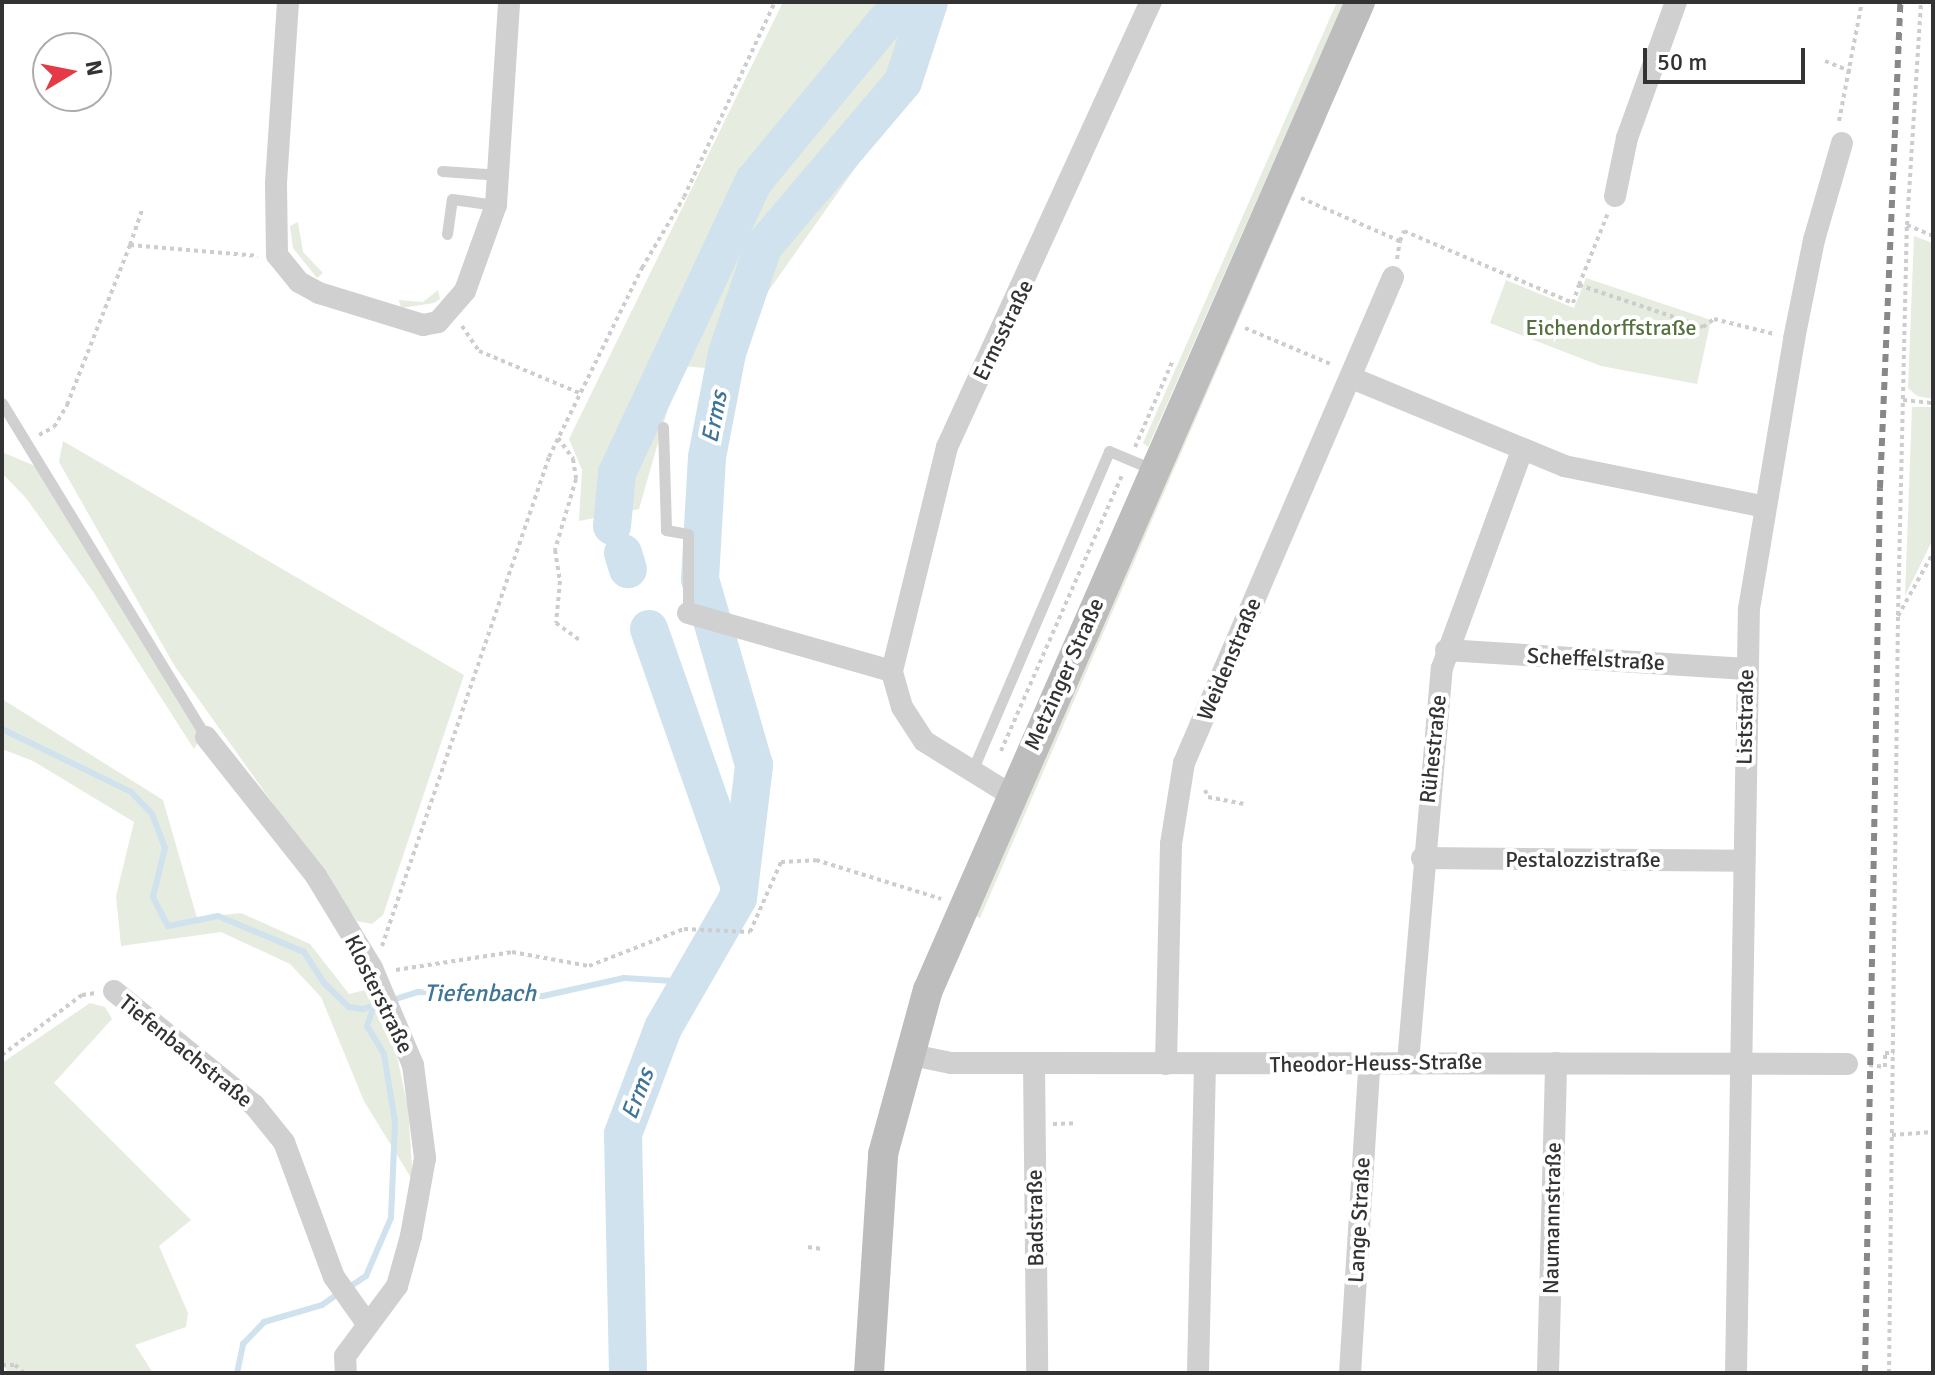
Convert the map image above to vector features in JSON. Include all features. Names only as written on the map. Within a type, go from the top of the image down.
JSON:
[{"type":"street","points":[[288,2],[276,184],[277,255],[299,282],[319,293],[402,322],[438,322],[465,291],[496,205],[502,175],[509,2]]},
{"type":"street","name":"Ermsstraße","points":[[892,671],[947,447],[1151,2]]},
{"type":"street","name":"Metzinger Straße","points":[[869,1373],[883,1154],[907,1054],[962,906],[1360,2]]},
{"type":"street","points":[[1615,196],[1627,138],[1676,2]]},
{"type":"street","name":"Liststraße","points":[[1736,1373],[1746,669],[1765,507],[1794,339],[1814,240],[1842,143]]},
{"type":"street","name":"Weidenstraße","points":[[1166,1064],[1171,844],[1184,763],[1393,277]]},
{"type":"street","points":[[1352,378],[1564,466],[1765,507]]},
{"type":"street","name":"Rühestraße","points":[[1408,1062],[1422,858],[1446,650],[1522,450]]},
{"type":"street","points":[[688,613],[892,671],[902,707],[924,741],[1011,795]]},
{"type":"street","name":"Scheffelstraße","points":[[1446,650],[1746,669]]},
{"type":"street","name":"Klosterstraße","points":[[206,737],[316,876],[374,976],[413,1065],[425,1158],[397,1286],[361,1316],[345,1356],[346,1373]]},
{"type":"street","name":"Pestalozzistraße","points":[[1422,858],[1743,861]]},
{"type":"street","name":"Tiefenbachstraße","points":[[114,991],[254,1105],[284,1142],[334,1277],[361,1316]]},
{"type":"street","name":"Theodor-Heuss-Straße","points":[[907,1054],[951,1063],[1369,1067],[1408,1062],[1847,1064]]},
{"type":"street","name":"Badstraße","points":[[1034,1063],[1037,1373]]},
{"type":"street","name":"Naumannstraße","points":[[1548,1373],[1556,1063]]},
{"type":"street","points":[[1198,1373],[1205,1064]]},
{"type":"street","name":"Lange Straße","points":[[1350,1373],[1369,1067]]},
{"type":"lane","points":[[442,171],[502,175]]},
{"type":"lane","points":[[447,234],[452,199],[496,205]]},
{"type":"lane","points":[[2,403],[206,737]]},
{"type":"lane","points":[[663,427],[666,530],[688,534],[688,613]]},
{"type":"lane","points":[[972,772],[1109,451],[1153,470]]},
{"type":"path","points":[[374,976],[558,438],[642,268],[684,197],[775,2]]},
{"type":"path","points":[[1842,143],[1838,124],[1852,72],[1862,2]]},
{"type":"path","points":[[1889,1373],[1898,616],[1907,225],[1921,2]]},
{"type":"path","points":[[1825,61],[1852,72]]},
{"type":"path","points":[[1299,197],[1400,241],[1404,231],[1573,303],[1615,196]]},
{"type":"path","points":[[28,441],[54,427],[67,405],[143,208]]},
{"type":"path","points":[[1907,225],[1933,236]]},
{"type":"path","points":[[130,245],[239,257],[277,255]]},
{"type":"path","points":[[1579,285],[1703,327],[1714,319],[1794,339]]},
{"type":"path","points":[[1243,327],[1341,368],[1352,378]]},
{"type":"path","points":[[470,337],[479,351],[582,394]]},
{"type":"path","points":[[1903,400],[1933,403]]},
{"type":"path","points":[[558,438],[573,459],[576,479],[555,550],[556,623],[581,641]]},
{"type":"path","points":[[1898,616],[1933,553]]},
{"type":"path","points":[[1205,790],[1208,797],[1245,804]]},
{"type":"path","points":[[374,976],[512,952],[589,966],[684,929],[750,932],[781,862],[816,860],[962,906]]},
{"type":"path","points":[[2,1055],[82,995],[114,991]]},
{"type":"path","points":[[1847,1064],[1885,1067],[1885,1053],[1894,1053]]},
{"type":"path","points":[[1891,1135],[1933,1132]]},
{"type":"path","points":[[808,1247],[822,1249]]},
{"type":"path","points":[[2,1365],[15,1365],[24,1373]]},
{"type":"green space","points":[[783,2],[940,2],[928,65],[755,310],[733,370],[680,366],[639,509],[579,521],[582,470],[569,439]]},
{"type":"green space","points":[[1337,2],[1344,2],[1148,447],[1143,443]]},
{"type":"green space","points":[[1326,118],[980,918],[974,915]]},
{"type":"green space","points":[[298,222],[303,252],[323,273],[317,278],[293,248],[290,226]]},
{"type":"green space","points":[[1914,236],[1933,243],[1933,399],[1917,396],[1908,388]]},
{"type":"green space","name":"Eichendorffstraße","points":[[1586,278],[1711,320],[1697,384],[1601,366],[1490,323],[1506,280],[1574,308]]},
{"type":"green space","points":[[438,290],[440,299],[434,303],[401,308],[399,300],[423,302]]},
{"type":"green space","points":[[1912,407],[1933,407],[1933,539],[1905,596]]},
{"type":"green space","points":[[63,441],[464,675],[383,915],[372,924],[357,921],[174,665],[59,462]]},
{"type":"green space","points":[[2,452],[35,466],[201,737],[194,749],[94,593],[26,498],[2,473]]},
{"type":"green space","points":[[2,699],[163,800],[197,918],[241,913],[310,944],[349,994],[369,989],[394,1042],[408,1108],[413,1181],[364,1101],[321,997],[290,964],[221,932],[121,946],[116,896],[134,822],[33,761],[2,749]]},
{"type":"green space","points":[[90,1003],[105,1007],[112,1019],[54,1083],[191,1220],[159,1246],[188,1313],[186,1327],[135,1345],[153,1373],[9,1373],[2,1364],[2,1063]]},
{"type":"waterway","name":"Erms","points":[[612,526],[617,473],[754,181],[886,21],[916,2]]},
{"type":"waterway","name":"Erms","points":[[628,1373],[623,1134],[663,1028],[738,898],[754,765],[700,579],[707,457],[727,353],[763,247],[903,82],[929,2]]},
{"type":"waterway","name":"Erms","points":[[623,553],[628,569]]},
{"type":"waterway","name":"Erms","points":[[649,629],[737,879]]},
{"type":"waterway","name":"Tiefenbach","points":[[2,729],[131,792],[152,814],[165,848],[153,897],[168,926],[218,916],[304,952],[324,983],[349,1007],[363,1009],[418,992],[543,996],[624,978],[690,982]]},
{"type":"waterway","points":[[348,1288],[366,1276],[391,1218],[395,1122],[384,1054],[367,1026],[374,1006]]},
{"type":"waterway","points":[[237,1373],[243,1344],[264,1322],[322,1305],[338,1294]]},
{"type":"railway","points":[[1865,1373],[1880,488],[1900,2]]}]
